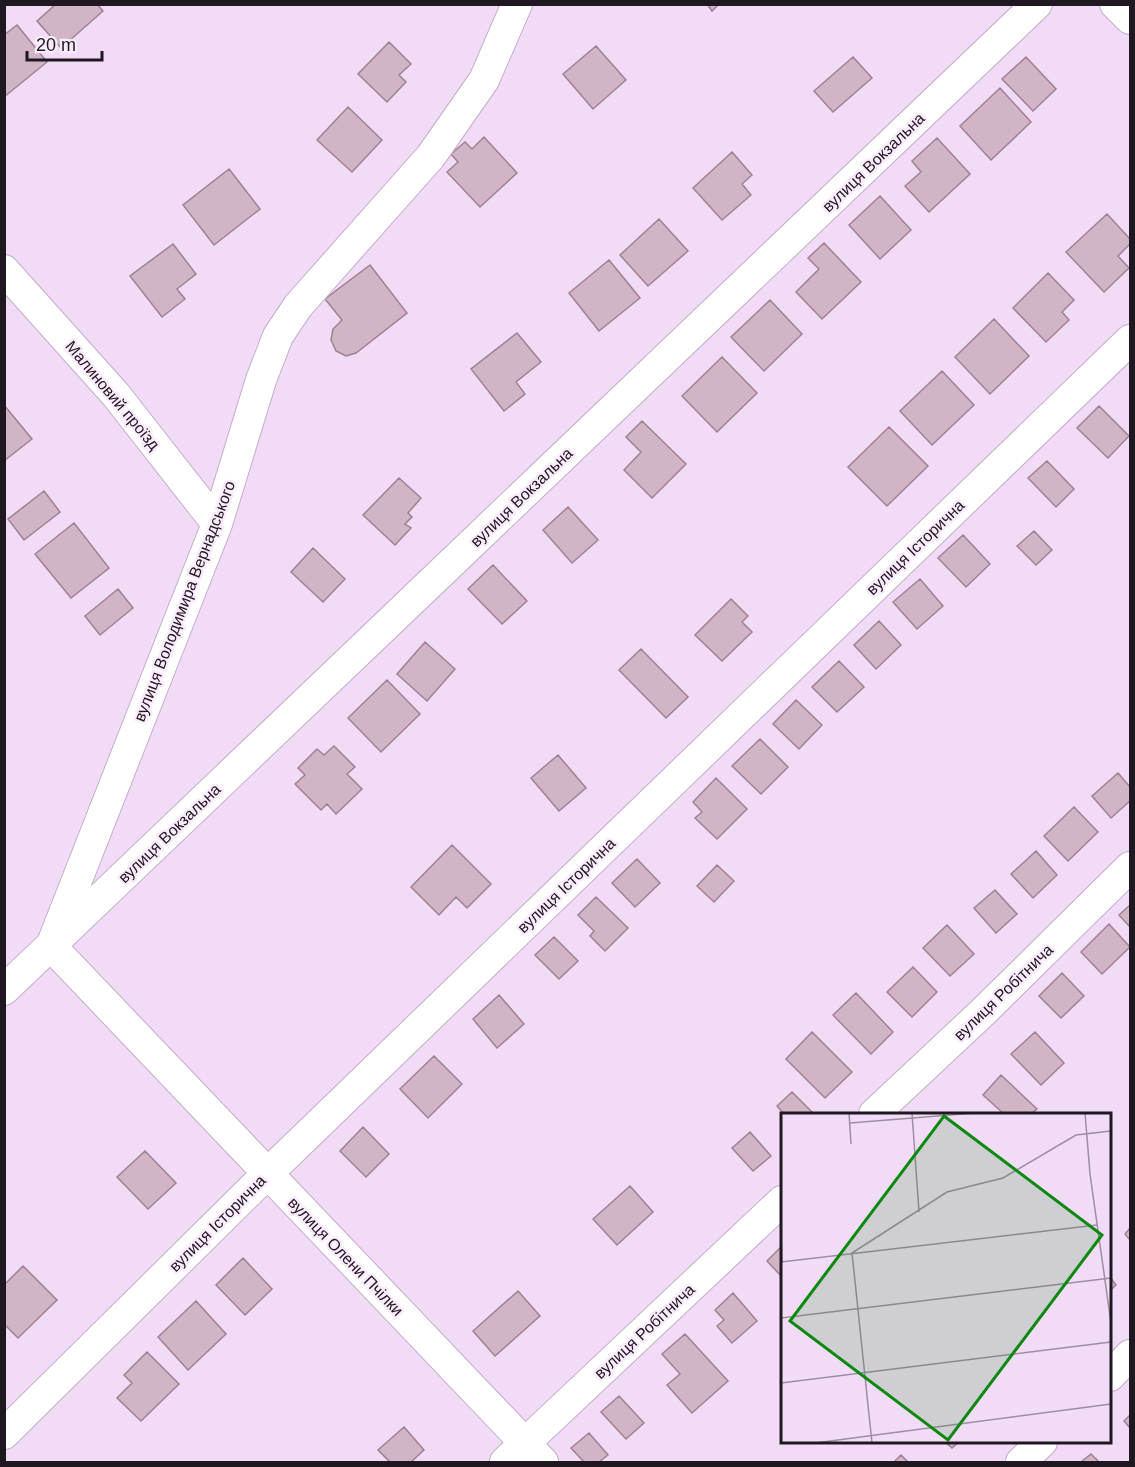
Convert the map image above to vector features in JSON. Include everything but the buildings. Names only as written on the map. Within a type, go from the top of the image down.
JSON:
[{"type":"street","name":"вулиця Володимира Вернадського","points":[[51,946],[217,524],[261,380],[278,336],[298,306],[431,156],[484,80],[517,4]]},
{"type":"street","name":"вулиця Вокзальна","points":[[4,990],[1037,4]]},
{"type":"street","points":[[1115,4],[1131,19]]},
{"type":"street","name":"Малиновий проїзд","points":[[4,270],[116,395],[217,524]]},
{"type":"street","name":"вулиця Історична","points":[[4,1434],[267,1174],[1131,339]]},
{"type":"street","name":"вулиця Робітнича","points":[[875,1113],[983,1012],[1131,867]]},
{"type":"street","name":"вулиця Олени Пчілки","points":[[51,946],[267,1174],[524,1456]]},
{"type":"street","name":"вулиця Робітнича","points":[[524,1456],[781,1203]]},
{"type":"street","points":[[1111,1375],[1131,1355]]},
{"type":"street","points":[[1021,1462],[1041,1443]]}]
